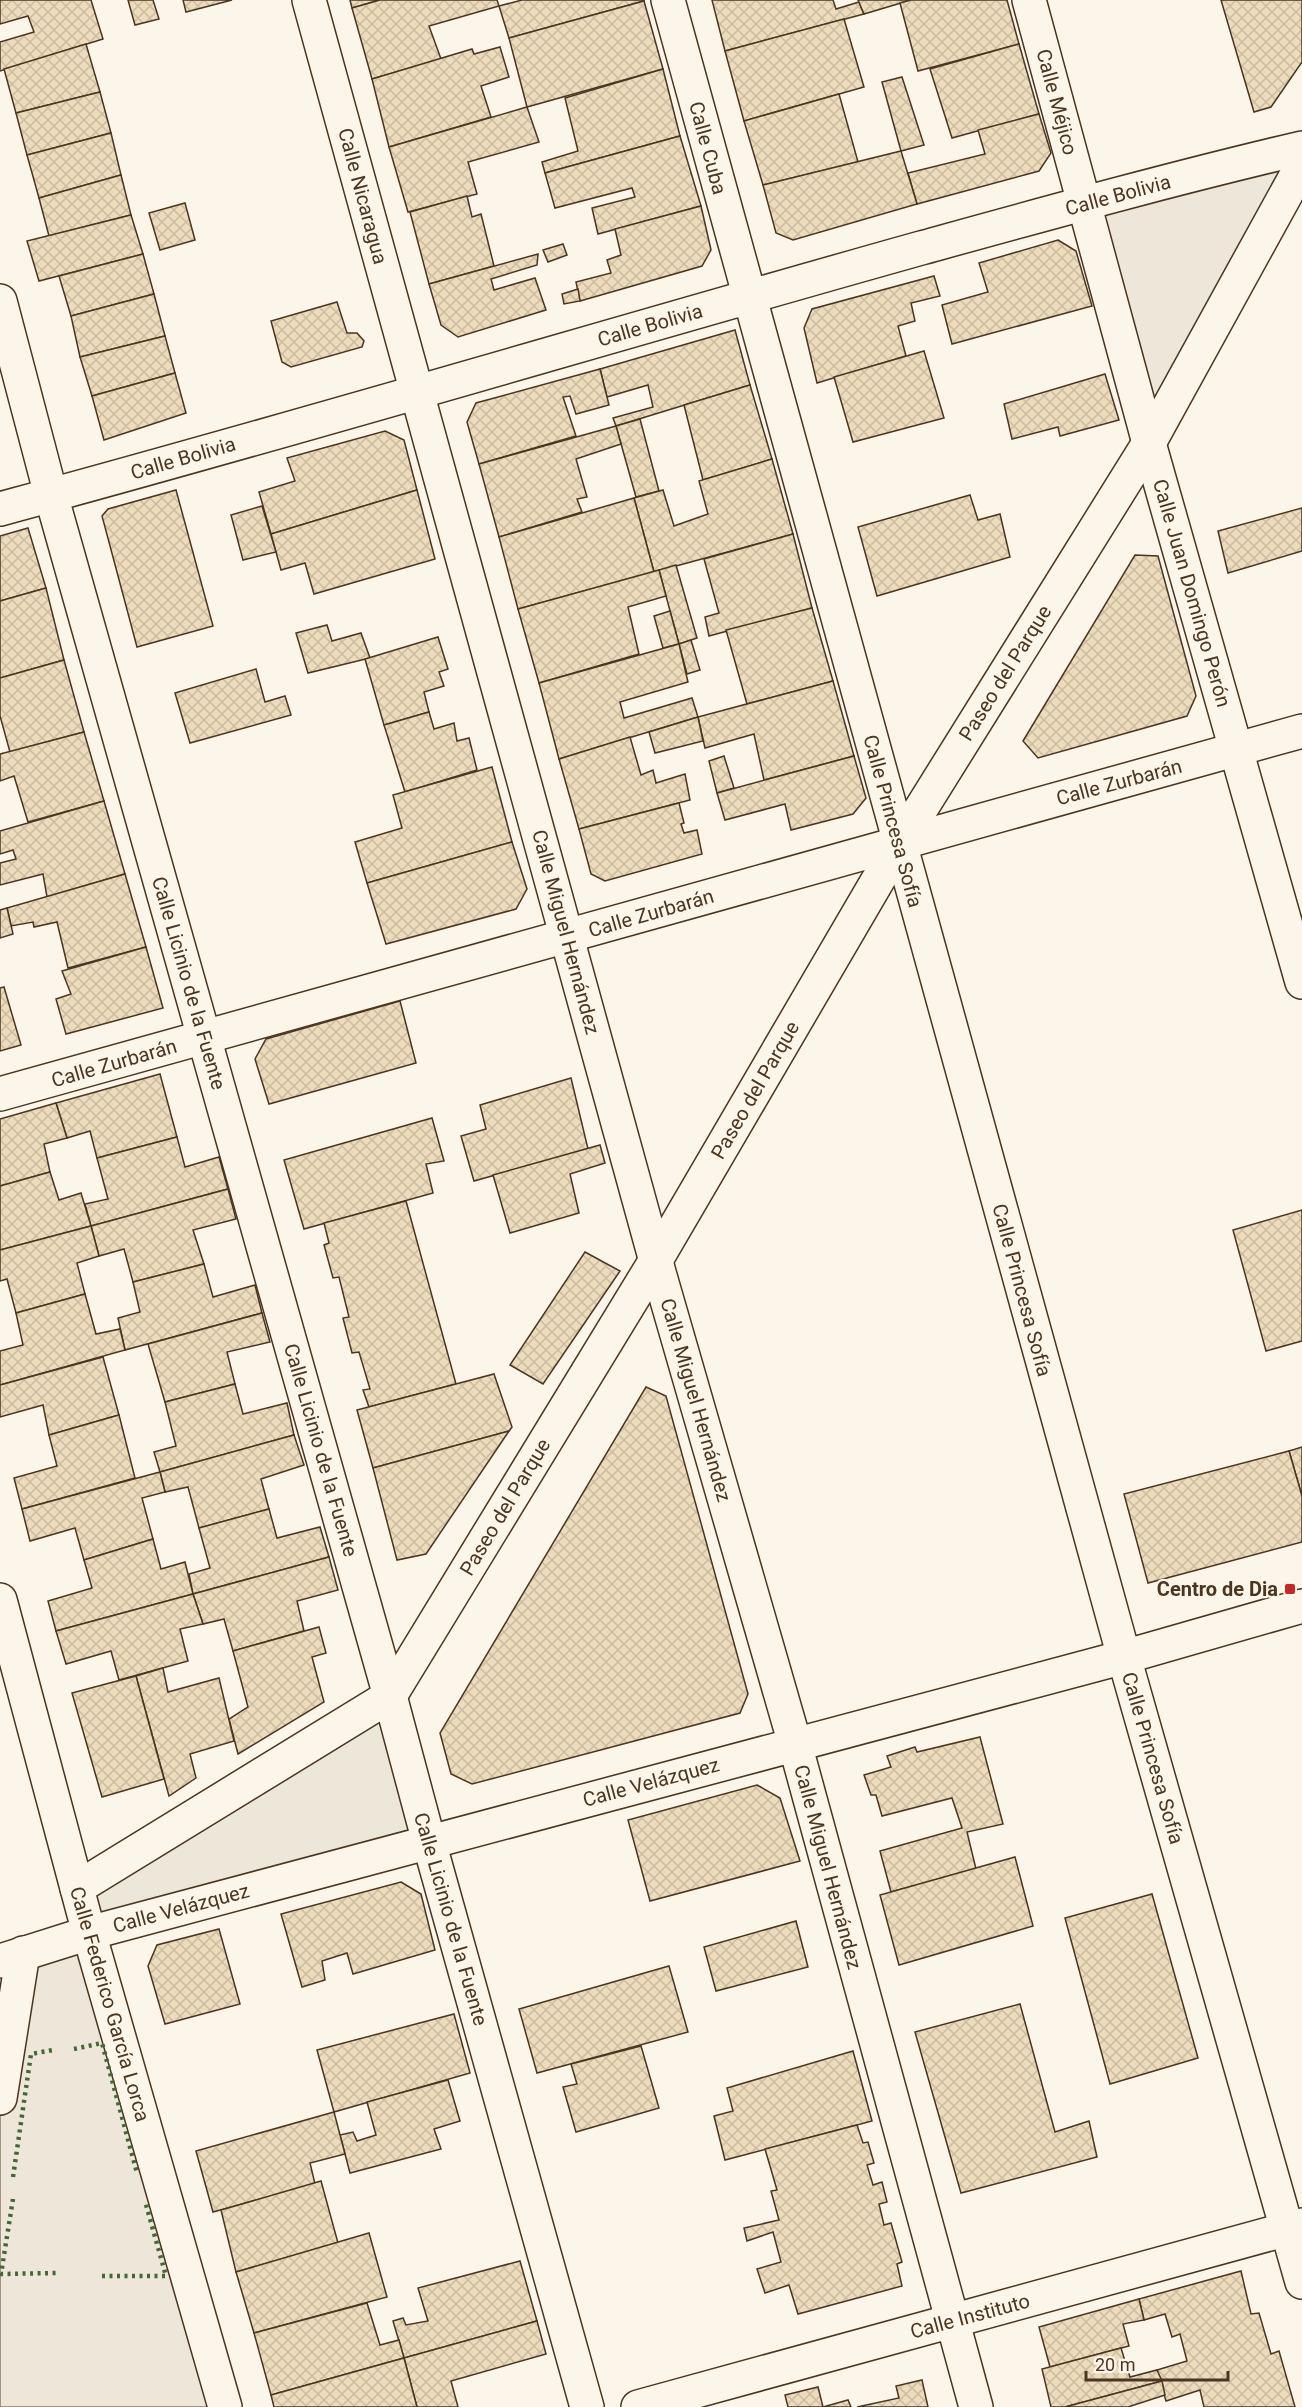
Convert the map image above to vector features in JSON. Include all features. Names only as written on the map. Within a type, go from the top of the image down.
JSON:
[{"type":"street","name":"Calle Nicaragua","points":[[309,0],[416,392]]},
{"type":"street","name":"Calle Cuba","points":[[668,0],[748,296]]},
{"type":"street","name":"Calle Méjico","points":[[1029,0],[1084,203]]},
{"type":"street","name":"Calle Bolivia","points":[[0,508],[1084,203],[1302,148]]},
{"type":"street","name":"Paseo del Parque","points":[[77,1888],[390,1696],[656,1260],[899,844],[1149,443],[1302,165]]},
{"type":"street","name":"Calle Juan Domingo Perón","points":[[1084,203],[1149,443],[1302,982]]},
{"type":"street","name":"Calle Princesa Sofía","points":[[748,296],[1124,1657],[1295,2227],[1302,2282]]},
{"type":"street","name":"Calle Licinio de la Fuente","points":[[0,302],[51,495],[390,1696],[587,2407]]},
{"type":"street","name":"Calle Miguel Hernández","points":[[416,392],[656,1260],[795,1744],[976,2407]]},
{"type":"street","name":"Calle Zurbarán","points":[[0,1094],[1302,731]]},
{"type":"street","name":"Calle Federico García Lorca","points":[[0,1600],[89,1933],[225,2407]]},
{"type":"street","name":"Calle Velázquez","points":[[12,1957],[89,1933],[1124,1657],[1302,1606]]},
{"type":"street","points":[[0,2098],[12,1957]]},
{"type":"street","name":"Calle Instituto","points":[[638,2407],[1295,2227]]},
{"type":"shaded area","points":[[1302,148],[1149,443],[1084,203]]},
{"type":"shaded area","points":[[390,1696],[429,1842],[89,1933],[82,1902]]},
{"type":"shaded area","points":[[89,1933],[225,2407],[0,2407],[0,2098],[23,1953]]},
{"type":"building","points":[[0,0],[91,0],[103,39],[0,71],[0,42],[34,32],[28,16],[0,24]]},
{"type":"building","points":[[128,0],[153,0],[159,19],[135,25]]},
{"type":"building","points":[[183,0],[232,0],[186,12]]},
{"type":"building","points":[[350,0],[380,0],[352,8]]},
{"type":"building","points":[[380,0],[497,0],[499,6],[429,26],[441,59],[372,79],[352,8]]},
{"type":"building","points":[[522,0],[644,1],[509,38],[499,6]]},
{"type":"building","points":[[712,0],[833,0],[836,9],[859,2],[864,14],[725,51]]},
{"type":"building","points":[[858,0],[911,0],[864,14]]},
{"type":"building","points":[[911,0],[1007,0],[1019,44],[918,71],[900,3]]},
{"type":"building","points":[[1221,0],[1302,0],[1302,62],[1271,107],[1254,112]]},
{"type":"building","points":[[644,1],[663,69],[527,107],[509,38]]},
{"type":"building","points":[[844,19],[864,87],[744,121],[725,51]]},
{"type":"building","points":[[86,44],[100,92],[16,113],[4,69]]},
{"type":"building","points":[[1019,44],[1039,114],[952,138],[930,69]]},
{"type":"building","points":[[500,47],[509,77],[481,86],[491,117],[389,147],[372,79],[472,49],[474,54]]},
{"type":"building","points":[[663,69],[680,136],[545,173],[542,162],[578,151],[565,98]]},
{"type":"building","points":[[902,77],[924,145],[901,151],[882,82]]},
{"type":"building","points":[[100,92],[111,133],[27,155],[16,113]]},
{"type":"building","points":[[839,94],[858,162],[763,185],[744,121]]},
{"type":"building","points":[[527,107],[539,142],[468,162],[477,194],[408,212],[389,147]]},
{"type":"building","points":[[1039,114],[1051,153],[1039,171],[917,204],[908,173],[985,154],[978,130]]},
{"type":"building","points":[[111,133],[121,175],[39,198],[27,155]]},
{"type":"building","points":[[680,136],[701,206],[598,234],[592,208],[635,197],[632,188],[555,208],[545,173]]},
{"type":"building","points":[[901,151],[917,204],[793,240],[776,233],[763,185]]},
{"type":"building","points":[[121,175],[131,215],[49,236],[39,198]]},
{"type":"building","points":[[467,196],[472,217],[481,214],[494,266],[429,284],[410,212]]},
{"type":"building","points":[[185,203],[195,240],[160,250],[149,213]]},
{"type":"building","points":[[701,206],[711,250],[702,266],[580,301],[576,282],[611,273],[607,260],[621,255],[615,229]]},
{"type":"building","points":[[131,215],[143,254],[39,281],[27,241]]},
{"type":"building","points":[[1058,240],[1076,251],[1092,306],[952,344],[942,305],[988,292],[979,263]]},
{"type":"building","points":[[563,244],[567,255],[548,262],[543,250]]},
{"type":"building","points":[[143,254],[154,294],[71,316],[59,276]]},
{"type":"building","points":[[538,254],[537,265],[491,279],[494,290],[535,278],[546,310],[458,337],[441,325],[429,284]]},
{"type":"building","points":[[934,276],[940,296],[911,303],[915,321],[898,326],[906,356],[817,383],[804,328],[812,309]]},
{"type":"building","points":[[578,289],[580,301],[564,304],[562,294]]},
{"type":"building","points":[[154,294],[165,336],[80,357],[71,316]]},
{"type":"building","points":[[337,302],[347,333],[357,333],[364,341],[362,347],[291,367],[282,362],[271,321]]},
{"type":"building","points":[[735,330],[750,385],[616,426],[613,418],[653,407],[648,385],[607,397],[600,369]]},
{"type":"building","points":[[165,336],[175,373],[92,396],[80,357]]},
{"type":"building","points":[[924,351],[944,418],[853,442],[834,377]]},
{"type":"building","points":[[600,369],[609,405],[576,414],[570,396],[563,397],[576,436],[479,464],[467,422],[476,403]]},
{"type":"building","points":[[175,373],[186,413],[104,440],[92,396]]},
{"type":"building","points":[[1105,374],[1119,420],[1060,436],[1058,427],[1012,439],[1004,404]]},
{"type":"building","points":[[750,385],[772,459],[703,480],[684,405]]},
{"type":"building","points":[[640,419],[659,491],[636,497],[616,426]]},
{"type":"building","points":[[616,426],[621,444],[576,459],[587,497],[577,499],[582,512],[499,537],[479,464]]},
{"type":"building","points":[[385,431],[404,440],[417,490],[271,534],[259,492],[295,481],[287,458]]},
{"type":"building","points":[[772,459],[793,534],[654,572],[634,498],[663,490],[674,526],[708,514],[699,481]]},
{"type":"building","points":[[176,490],[213,626],[137,647],[102,516],[108,509]]},
{"type":"building","points":[[417,490],[435,559],[314,594],[305,563],[281,570],[271,534]]},
{"type":"building","points":[[970,495],[978,520],[1000,514],[1010,557],[877,596],[858,527]]},
{"type":"building","points":[[634,498],[654,572],[518,609],[499,537]]},
{"type":"building","points":[[262,506],[276,552],[243,560],[231,515]]},
{"type":"building","points":[[1302,508],[1302,551],[1228,573],[1218,531]]},
{"type":"building","points":[[28,528],[46,588],[0,601],[0,536]]},
{"type":"building","points":[[793,534],[812,608],[709,636],[705,617],[719,613],[704,559]]},
{"type":"building","points":[[1135,555],[1158,556],[1196,696],[1187,716],[1038,758],[1023,741]]},
{"type":"building","points":[[676,565],[697,638],[679,644],[659,570]]},
{"type":"building","points":[[659,570],[666,596],[628,607],[639,654],[539,683],[518,609]]},
{"type":"building","points":[[46,588],[64,660],[0,678],[0,601]]},
{"type":"building","points":[[812,608],[833,681],[747,704],[726,630]]},
{"type":"building","points":[[670,611],[679,644],[663,648],[654,616]]},
{"type":"building","points":[[327,625],[332,641],[361,633],[370,658],[308,673],[296,633]]},
{"type":"building","points":[[438,637],[448,669],[439,672],[444,686],[424,692],[429,712],[384,725],[365,659]]},
{"type":"building","points":[[691,640],[700,670],[687,674],[679,644]]},
{"type":"building","points":[[679,644],[688,682],[620,702],[624,718],[692,698],[698,717],[559,759],[539,683]]},
{"type":"building","points":[[64,660],[84,732],[10,752],[0,716],[0,678]]},
{"type":"building","points":[[256,669],[265,702],[285,696],[291,715],[190,743],[175,693]]},
{"type":"building","points":[[833,681],[854,756],[764,780],[754,734],[705,748],[698,717]]},
{"type":"building","points":[[429,712],[434,729],[454,723],[457,741],[469,738],[477,770],[405,792],[384,725]]},
{"type":"building","points":[[698,717],[703,741],[655,753],[649,732]]},
{"type":"building","points":[[84,732],[104,801],[28,822],[14,776],[0,781],[0,754]]},
{"type":"building","points":[[630,737],[641,775],[653,770],[656,783],[685,774],[690,800],[579,829],[559,759]]},
{"type":"building","points":[[724,756],[734,788],[717,793],[709,761]]},
{"type":"building","points":[[854,756],[866,798],[853,814],[791,830],[785,804],[725,820],[717,793]]},
{"type":"building","points":[[492,767],[512,842],[367,883],[355,842],[402,828],[393,795]]},
{"type":"building","points":[[104,801],[125,874],[47,897],[43,874],[0,885],[0,863],[16,859],[13,850],[0,854],[0,831]]},
{"type":"building","points":[[679,803],[684,833],[697,830],[702,854],[605,881],[591,874],[579,829]]},
{"type":"building","points":[[512,842],[527,889],[516,909],[386,944],[367,883]]},
{"type":"building","points":[[125,874],[146,947],[68,968],[57,922],[34,927],[33,922],[11,926],[7,908]]},
{"type":"building","points":[[7,908],[13,934],[0,938],[0,910]]},
{"type":"building","points":[[146,947],[163,1008],[66,1034],[56,999],[71,994],[62,971]]},
{"type":"building","points":[[4,987],[21,1045],[0,1051],[0,988]]},
{"type":"building","points":[[400,1001],[416,1063],[269,1104],[255,1059],[266,1039]]},
{"type":"building","points":[[160,1074],[177,1137],[97,1158],[90,1131],[67,1138],[56,1103]]},
{"type":"building","points":[[571,1078],[588,1149],[474,1181],[461,1136],[486,1129],[480,1105]]},
{"type":"building","points":[[56,1103],[67,1138],[44,1144],[50,1172],[0,1186],[0,1119]]},
{"type":"building","points":[[432,1118],[444,1161],[426,1164],[433,1193],[304,1229],[284,1160]]},
{"type":"building","points":[[177,1137],[185,1167],[219,1157],[228,1189],[91,1226],[85,1204],[108,1199],[97,1158]]},
{"type":"building","points":[[600,1145],[605,1163],[570,1174],[579,1213],[510,1233],[493,1175]]},
{"type":"building","points":[[50,1172],[59,1200],[81,1193],[91,1226],[0,1250],[0,1186]]},
{"type":"building","points":[[228,1189],[236,1219],[193,1230],[204,1264],[133,1282],[124,1249],[99,1256],[91,1226]]},
{"type":"building","points":[[406,1201],[456,1384],[369,1407],[363,1390],[370,1389],[359,1352],[352,1353],[343,1318],[349,1317],[339,1277],[333,1278],[324,1245],[329,1243],[324,1223]]},
{"type":"building","points":[[1302,1210],[1302,1341],[1266,1351],[1233,1230]]},
{"type":"building","points":[[91,1226],[99,1256],[77,1263],[85,1294],[16,1313],[7,1279],[0,1281],[0,1250]]},
{"type":"building","points":[[585,1252],[620,1271],[543,1384],[510,1365]]},
{"type":"building","points":[[204,1264],[213,1297],[255,1285],[262,1313],[125,1350],[118,1318],[140,1312],[133,1282]]},
{"type":"building","points":[[85,1294],[96,1334],[120,1329],[125,1350],[0,1385],[0,1351],[23,1345],[16,1313]]},
{"type":"building","points":[[262,1313],[270,1342],[227,1352],[235,1384],[165,1402],[148,1344]]},
{"type":"building","points":[[103,1357],[119,1415],[49,1435],[43,1405],[0,1417],[0,1385]]},
{"type":"building","points":[[494,1374],[512,1427],[509,1431],[373,1468],[357,1410]]},
{"type":"building","points":[[235,1384],[243,1414],[287,1403],[294,1435],[160,1472],[154,1452],[176,1446],[165,1402]]},
{"type":"building","points":[[646,1387],[666,1396],[748,1694],[740,1713],[472,1784],[451,1774],[440,1733]]},
{"type":"building","points":[[119,1415],[135,1478],[22,1509],[14,1478],[57,1466],[49,1435]]},
{"type":"building","points":[[509,1431],[426,1554],[397,1560],[373,1468]]},
{"type":"building","points":[[294,1435],[304,1465],[261,1479],[269,1509],[199,1528],[188,1487],[165,1492],[160,1472]]},
{"type":"building","points":[[1302,1447],[1302,1496],[1289,1451]]},
{"type":"building","points":[[1289,1451],[1302,1496],[1302,1542],[1148,1583],[1124,1494]]},
{"type":"building","points":[[160,1472],[165,1492],[142,1498],[153,1539],[84,1560],[75,1528],[30,1541],[22,1509]]},
{"type":"building","points":[[269,1509],[277,1538],[320,1527],[329,1557],[193,1594],[189,1574],[210,1568],[199,1528]]},
{"type":"building","points":[[153,1539],[161,1569],[185,1562],[193,1594],[56,1631],[48,1601],[92,1588],[84,1560]]},
{"type":"building","points":[[329,1557],[338,1590],[297,1601],[304,1631],[233,1651],[224,1619],[203,1624],[193,1594]]},
{"type":"building","points":[[193,1594],[203,1624],[180,1629],[188,1661],[119,1680],[111,1651],[66,1664],[56,1631]]},
{"type":"building","points":[[319,1627],[326,1653],[312,1657],[324,1702],[238,1754],[229,1719],[248,1707],[233,1651]]},
{"type":"building","points":[[163,1668],[168,1692],[219,1678],[234,1741],[190,1754],[196,1778],[169,1796],[136,1676]]},
{"type":"building","points":[[136,1676],[164,1779],[102,1797],[72,1693]]},
{"type":"building","points":[[980,1737],[1003,1824],[967,1832],[976,1869],[891,1892],[880,1851],[962,1828],[952,1798],[882,1816],[876,1795],[871,1795],[864,1775],[891,1767],[887,1756],[915,1747],[917,1752]]},
{"type":"building","points":[[757,1785],[780,1798],[800,1861],[650,1901],[628,1820]]},
{"type":"building","points":[[1015,1857],[1033,1926],[899,1965],[880,1895]]},
{"type":"building","points":[[401,1882],[421,1894],[435,1950],[353,1974],[347,1953],[322,1961],[325,1980],[302,1987],[281,1914]]},
{"type":"building","points":[[1152,1894],[1198,2058],[1110,2084],[1065,1918]]},
{"type":"building","points":[[796,1921],[808,1967],[716,1991],[704,1947]]},
{"type":"building","points":[[219,1929],[240,2004],[165,2024],[148,1966],[157,1945]]},
{"type":"building","points":[[669,1966],[688,2032],[537,2073],[519,2009]]},
{"type":"building","points":[[1020,2004],[1055,2132],[1089,2121],[1097,2157],[961,2193],[915,2032]]},
{"type":"building","points":[[454,2014],[470,2073],[334,2112],[317,2050]]},
{"type":"building","points":[[641,2046],[659,2108],[576,2132],[563,2087],[577,2084],[571,2064]]},
{"type":"building","points":[[853,2051],[872,2121],[725,2160],[714,2116],[733,2111],[727,2088]]},
{"type":"building","points":[[448,2080],[460,2121],[434,2129],[441,2149],[350,2173],[340,2135],[353,2132],[357,2141],[376,2135],[367,2102]]},
{"type":"building","points":[[334,2112],[345,2154],[310,2163],[315,2184],[213,2212],[196,2151]]},
{"type":"building","points":[[857,2125],[863,2143],[868,2142],[874,2163],[867,2165],[873,2185],[882,2182],[887,2202],[879,2204],[884,2225],[891,2223],[902,2262],[897,2264],[902,2286],[798,2314],[789,2285],[765,2293],[757,2269],[781,2262],[773,2232],[747,2241],[744,2228],[779,2220],[771,2191],[777,2190],[765,2149]]},
{"type":"building","points":[[321,2181],[338,2243],[236,2272],[221,2210]]},
{"type":"building","points":[[369,2233],[387,2297],[254,2333],[236,2272]]},
{"type":"building","points":[[520,2261],[537,2321],[404,2358],[393,2321],[403,2318],[406,2325],[428,2321],[418,2288]]},
{"type":"building","points":[[1241,2271],[1251,2314],[1259,2313],[1271,2354],[1279,2351],[1295,2407],[1204,2407],[1200,2390],[1166,2401],[1157,2370],[1187,2361],[1180,2334],[1172,2337],[1165,2314],[1144,2320],[1139,2299]]},
{"type":"building","points":[[1139,2299],[1144,2320],[1123,2324],[1129,2346],[1050,2367],[1039,2327]]},
{"type":"building","points":[[367,2303],[380,2345],[399,2340],[404,2358],[271,2395],[254,2333]]},
{"type":"building","points":[[537,2321],[546,2354],[451,2381],[458,2407],[417,2407],[404,2358]]},
{"type":"building","points":[[1121,2348],[1130,2377],[1157,2370],[1162,2381],[1065,2407],[1051,2407],[1042,2369]]},
{"type":"building","points":[[404,2358],[417,2407],[274,2407],[271,2395]]},
{"type":"building","points":[[922,2380],[928,2407],[857,2407],[899,2398],[896,2386]]},
{"type":"building","points":[[1162,2381],[1165,2395],[1128,2407],[1065,2407]]},
{"type":"building","points":[[818,2387],[823,2407],[788,2407],[785,2395]]},
{"type":"building","points":[[848,2400],[851,2407],[823,2407]]},
{"type":"hedge","points":[[74,2049],[102,2043],[137,2173]]},
{"type":"hedge","points":[[13,2177],[31,2054],[53,2050]]},
{"type":"hedge","points":[[13,2199],[1,2274],[58,2273]]},
{"type":"hedge","points":[[102,2276],[166,2276],[145,2201]]},
{"type":"place","name":"Centro de Dia","points":[[1290,1589]]}]
